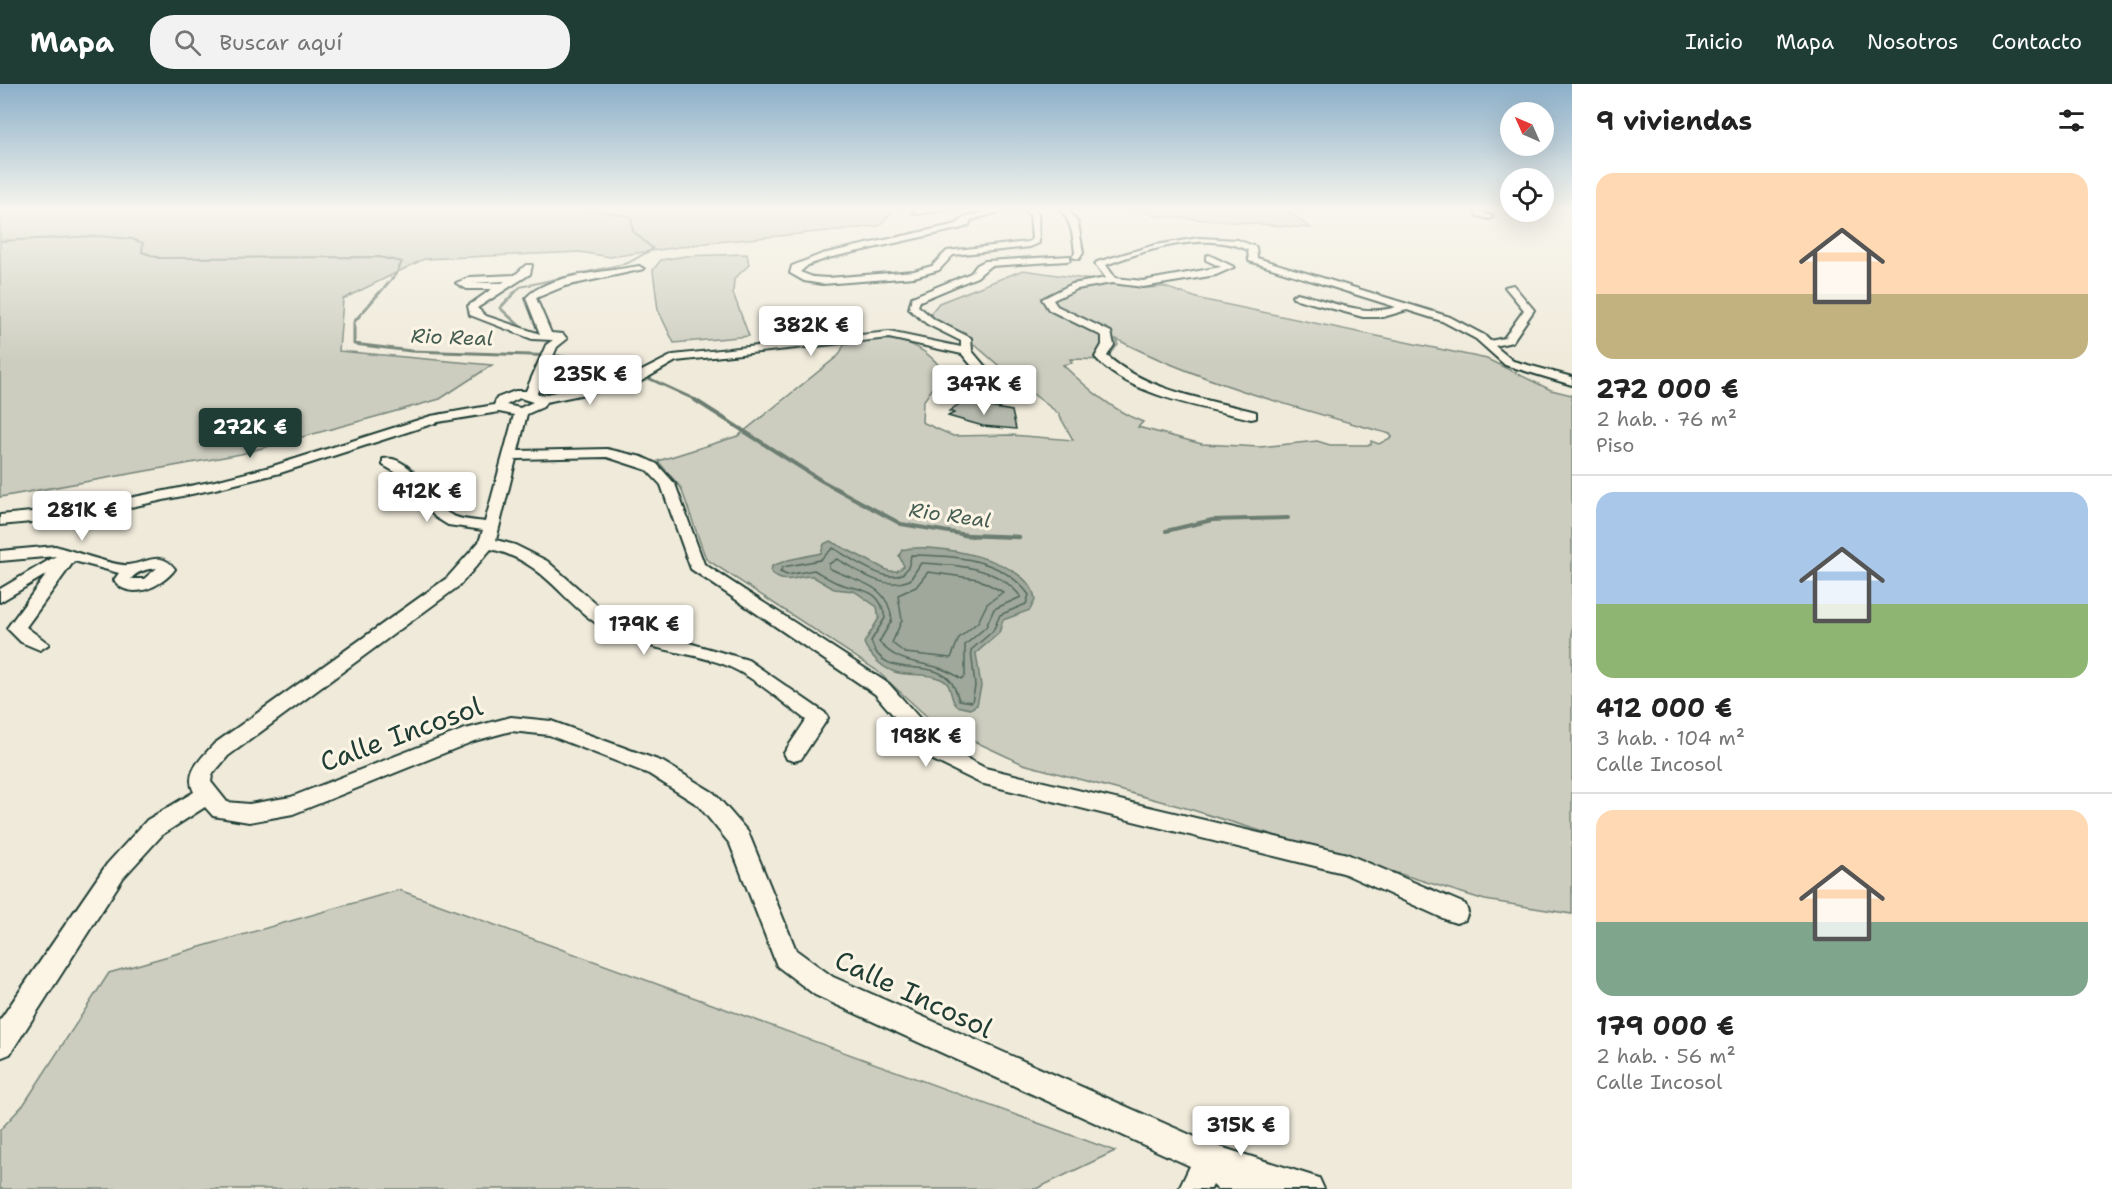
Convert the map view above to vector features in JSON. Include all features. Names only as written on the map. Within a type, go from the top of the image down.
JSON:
[{"type":"street","points":[[812,260],[795,268],[795,273],[822,282],[922,273],[947,260]]},
{"type":"street","points":[[966,351],[967,340],[931,322],[913,306],[916,299],[974,274],[980,267],[996,261],[1091,260]]},
{"type":"street","points":[[1212,260],[1229,267],[1216,272],[1143,284],[1112,280],[1064,290],[1047,299],[1049,304],[1063,314],[1107,334],[1108,345],[1101,357],[1125,374],[1180,396],[1251,415]]},
{"type":"street","points":[[1254,260],[1463,326],[1509,363],[1572,381]]},
{"type":"street","points":[[1083,261],[1112,280]]},
{"type":"street","points":[[529,267],[516,278],[474,304],[474,313],[543,349]]},
{"type":"street","points":[[0,1044],[115,871],[155,826],[207,795],[200,782],[202,772],[221,750],[419,609],[453,582],[489,535],[522,402],[543,349],[531,298],[538,290],[553,285],[639,269]]},
{"type":"street","points":[[503,286],[466,286],[461,283],[470,280],[516,278]]},
{"type":"street","points":[[1487,345],[1508,340],[1529,310],[1510,287]]},
{"type":"street","points":[[1297,296],[1363,315],[1383,314],[1406,307]]},
{"type":"street","points":[[0,520],[84,512],[214,485],[274,470],[436,419],[634,380],[673,358],[889,335],[966,351],[987,376],[992,396]]},
{"type":"street","points":[[510,455],[607,453],[637,460],[652,467],[668,484],[697,566],[882,689],[938,753],[980,775],[1347,864],[1456,912]]},
{"type":"street","points":[[388,462],[407,473],[447,518],[489,535],[541,562],[608,623],[652,640],[731,660],[754,673],[818,718],[794,753]]},
{"type":"street","points":[[0,556],[55,551],[129,571]]},
{"type":"street","points":[[0,597],[23,581],[70,555]]},
{"type":"street","points":[[40,644],[27,638],[16,628],[70,555]]},
{"type":"street","name":"Calle Incosol","points":[[207,795],[221,810],[249,813],[293,805],[469,735],[511,724],[551,728],[656,768],[706,799],[740,839],[786,958],[824,986],[1209,1159],[1308,1189]]},
{"type":"street","points":[[1195,1189],[1209,1159],[1239,1189]]},
{"type":"shaded area","points":[[0,260],[423,260],[343,299],[339,351],[492,365],[440,399],[241,454],[0,497]]},
{"type":"shaded area","points":[[661,260],[748,260],[749,265],[734,279],[733,293],[749,336],[674,343],[658,310],[653,270]]},
{"type":"shaded area","points":[[1023,270],[1148,288],[1165,287],[1200,299],[1487,359],[1551,390],[1572,395],[1572,914],[1485,900],[1186,808],[1023,764],[933,722],[876,670],[706,559],[681,488],[658,461],[738,436],[839,355],[844,345],[886,339],[912,345],[924,351],[944,372],[923,402],[922,422],[953,436],[1011,435],[1073,440],[1058,413],[975,345],[959,337],[930,314],[939,303]],"holes":[[[1116,339],[1216,382],[1390,434],[1392,437],[1379,444],[1371,441],[1371,445],[1330,445],[1317,441],[1260,447],[1202,444],[1138,427],[1143,422],[1111,405],[1063,365],[1072,363],[1070,359],[1111,360],[1110,353],[1118,345]]]},
{"type":"shaded area","points":[[399,890],[1115,1151],[1036,1189],[0,1189],[0,1130],[24,1104],[109,973]]},
{"type":"water","points":[[830,541],[889,571],[897,571],[904,566],[899,556],[902,550],[935,548],[957,551],[1000,564],[1018,574],[1030,586],[1035,600],[1030,610],[1003,620],[999,633],[976,653],[981,686],[977,705],[970,709],[957,706],[948,684],[941,679],[924,675],[901,674],[878,662],[864,643],[879,618],[877,607],[854,591],[834,589],[812,576],[785,580],[771,572],[772,566],[821,553],[824,544]]},
{"type":"building","points":[[962,402],[1012,411],[1016,429],[983,426],[948,416],[954,413],[949,411]]},
{"type":"waterway","name":"Rio Real","points":[[379,294],[396,274],[402,262],[391,260]]},
{"type":"waterway","points":[[514,294],[520,287],[628,263],[634,260]]},
{"type":"waterway","name":"Rio Real","points":[[380,292],[354,322],[354,344],[411,351],[559,356],[633,371],[698,401]]},
{"type":"waterway","points":[[515,292],[500,308],[522,328]]},
{"type":"waterway","name":"Rio Real","points":[[695,400],[822,481],[901,524],[968,535]]},
{"type":"waterway","name":"Rio Real","points":[[1166,531],[1212,520],[1288,518]]},
{"type":"waterway","name":"Rio Real","points":[[968,535],[1019,537]]},
{"type":"waterway","name":"Rio Real","points":[[968,535],[973,536]]}]
